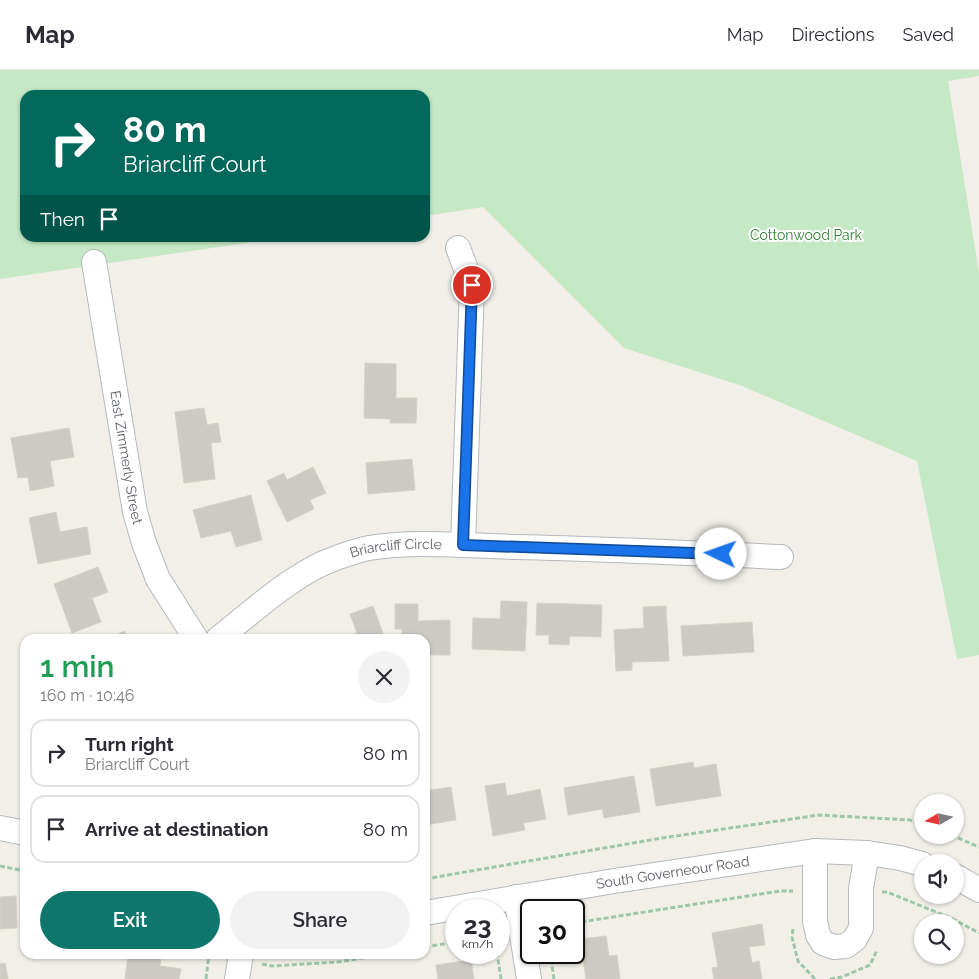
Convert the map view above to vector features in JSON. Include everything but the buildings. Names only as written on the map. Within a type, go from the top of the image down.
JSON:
[{"type":"street","points":[[458,248],[472,285],[463,545]]},
{"type":"street","name":"East Zimmerly Street","points":[[94,262],[135,512],[144,543],[158,579],[193,634]]},
{"type":"street","name":"Briarcliff Circle","points":[[224,634],[268,599],[306,573],[334,559],[368,548],[398,545],[463,545],[781,557]]},
{"type":"street","points":[[0,828],[20,832]]},
{"type":"street","name":"South Governeour Road","points":[[430,913],[785,854],[841,850],[900,858],[914,862]]},
{"type":"street","points":[[815,851],[815,920],[818,935],[823,943],[834,947],[846,946],[856,939],[861,928],[861,892],[867,853]]},
{"type":"street","points":[[964,881],[979,890]]},
{"type":"street","points":[[516,898],[530,979]]},
{"type":"path","points":[[430,878],[662,838],[819,815],[914,822]]},
{"type":"path","points":[[964,841],[979,847]]},
{"type":"path","points":[[0,866],[20,870]]},
{"type":"path","points":[[585,921],[780,891],[814,891]]},
{"type":"path","points":[[861,892],[886,892],[953,918],[979,933]]},
{"type":"path","points":[[430,947],[445,944]]},
{"type":"path","points":[[206,979],[208,959]]},
{"type":"path","points":[[224,959],[239,964],[272,966],[356,959]]},
{"type":"path","points":[[499,964],[501,979]]},
{"type":"path","points":[[552,964],[554,979]]},
{"type":"green space","name":"Cottonwood Park","points":[[0,70],[979,70],[979,76],[948,81],[979,273],[979,655],[957,659],[917,461],[742,386],[624,348],[483,207],[430,215],[430,90],[20,90],[20,242],[253,242],[0,279]]},
{"type":"route","points":[[472,285],[463,545],[721,554]]}]
